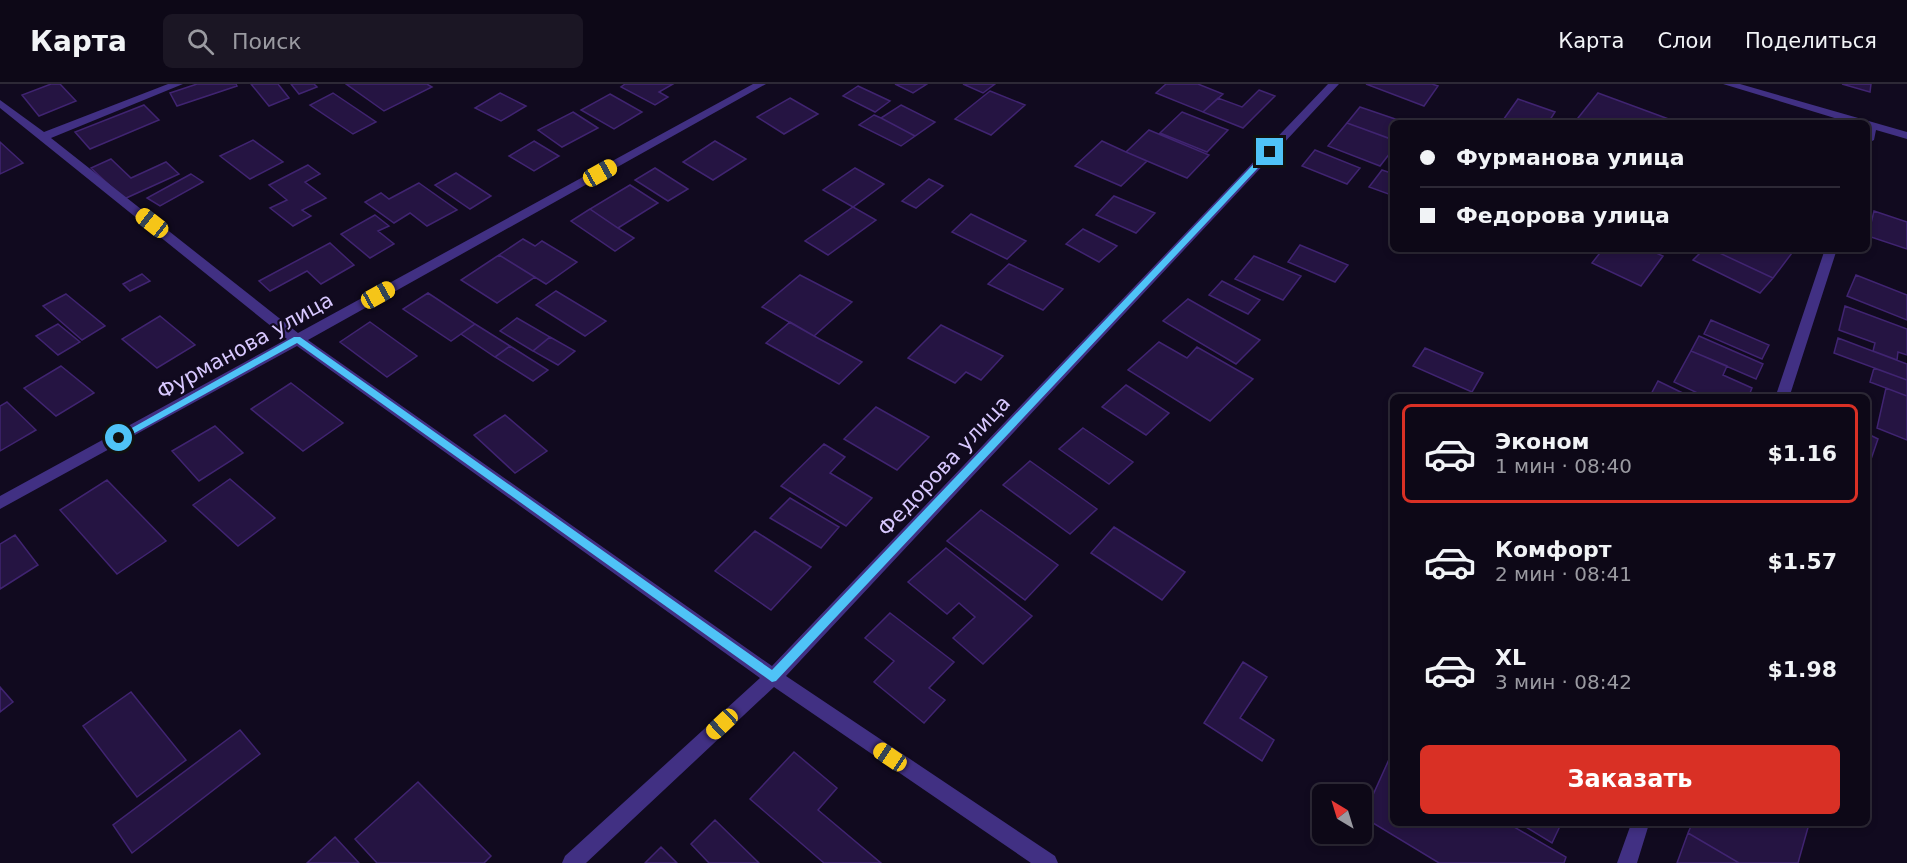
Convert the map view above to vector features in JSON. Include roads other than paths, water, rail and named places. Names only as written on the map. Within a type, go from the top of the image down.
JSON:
[{"type":"street","points":[[42,137],[178,84]]},
{"type":"street","name":"Фурманова улица","points":[[0,503],[762,84]]},
{"type":"street","name":"Федорова улица","points":[[572,863],[772,677],[1334,84]]},
{"type":"street","points":[[1730,84],[1854,120]]},
{"type":"street","points":[[0,103],[297,339],[772,677],[1048,863]]},
{"type":"street","points":[[1870,125],[1907,136]]},
{"type":"street","points":[[1783,394],[1830,252]]},
{"type":"street","points":[[1627,863],[1639,826]]}]
